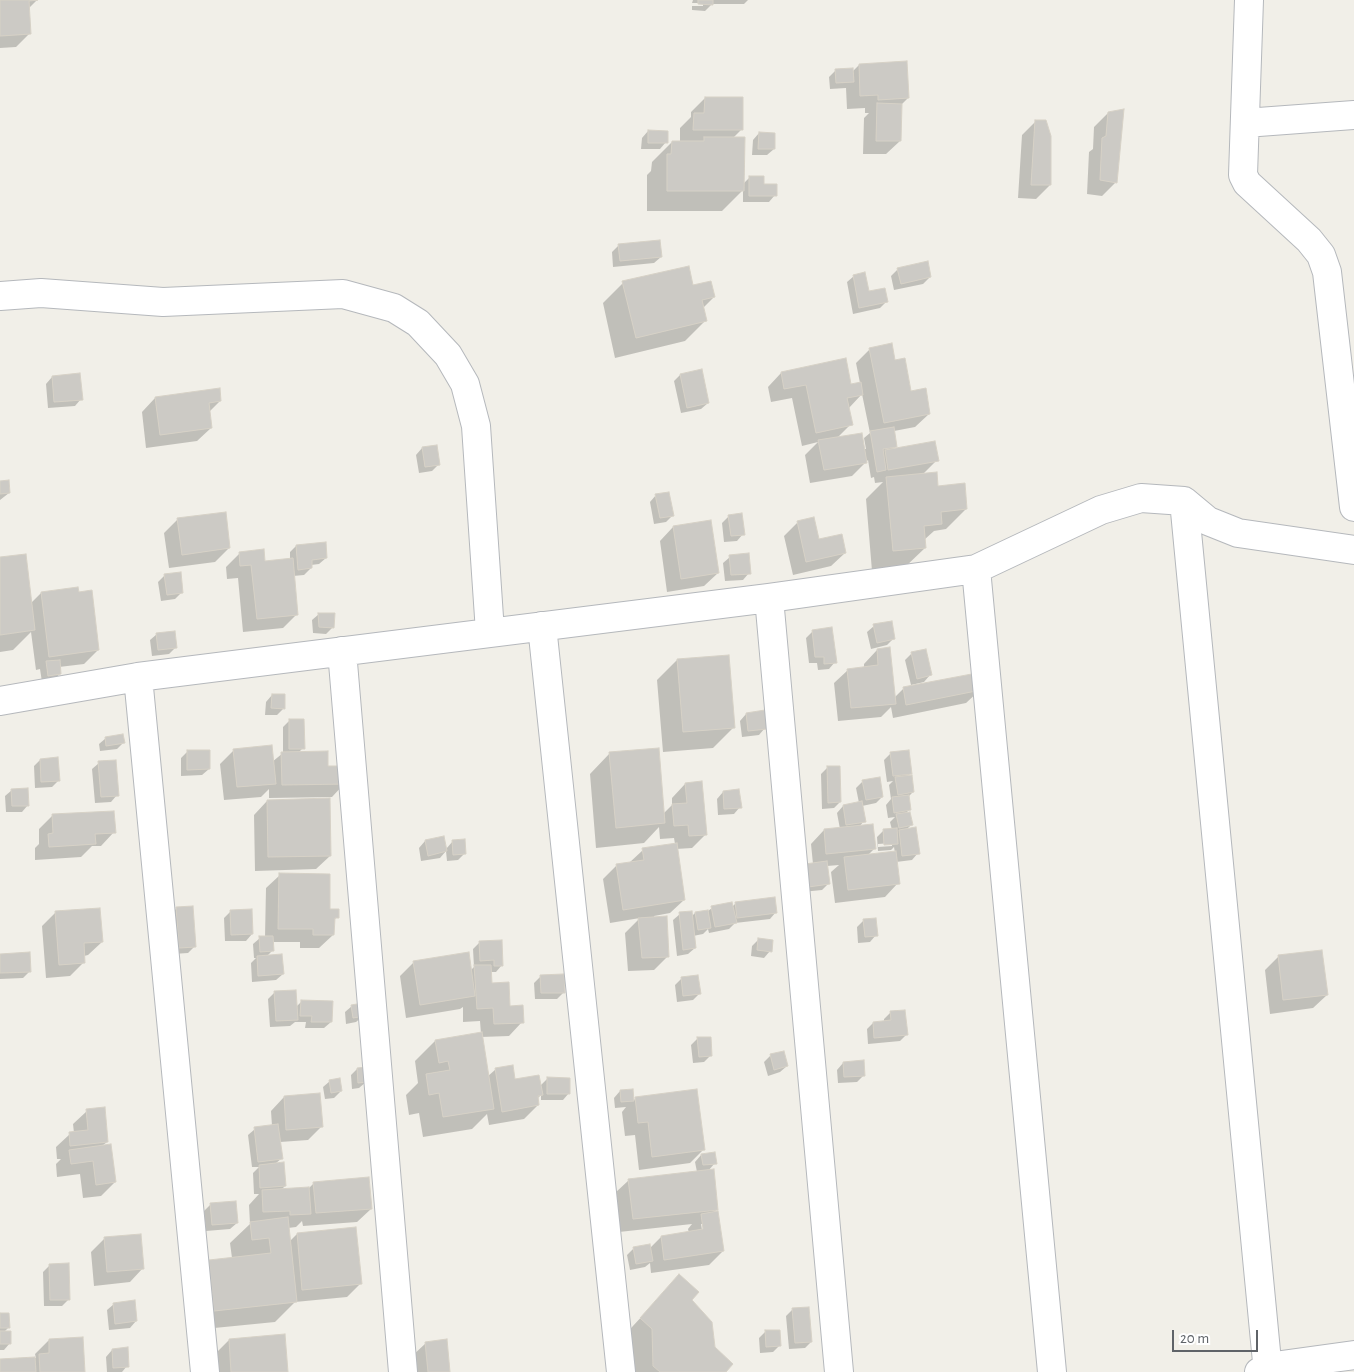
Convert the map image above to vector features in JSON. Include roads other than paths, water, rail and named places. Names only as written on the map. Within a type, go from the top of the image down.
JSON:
[{"type":"street","points":[[1249,0],[1243,175],[1247,183],[1309,240],[1321,255],[1327,272],[1354,506]]},
{"type":"street","points":[[1245,123],[1354,115]]},
{"type":"street","points":[[0,296],[41,293],[163,302],[343,294],[394,308],[418,323],[448,355],[466,384],[476,426],[490,632]]},
{"type":"street","points":[[0,701],[138,677],[769,598],[976,569],[1101,510],[1141,498],[1184,501],[1208,521],[1238,533],[1354,550]]},
{"type":"street","points":[[1184,501],[1265,1370],[1354,1356]]},
{"type":"street","points":[[976,569],[1052,1372]]},
{"type":"street","points":[[769,598],[839,1372]]},
{"type":"street","points":[[542,626],[621,1372]]},
{"type":"street","points":[[342,651],[403,1372]]},
{"type":"street","points":[[138,677],[205,1372]]}]
